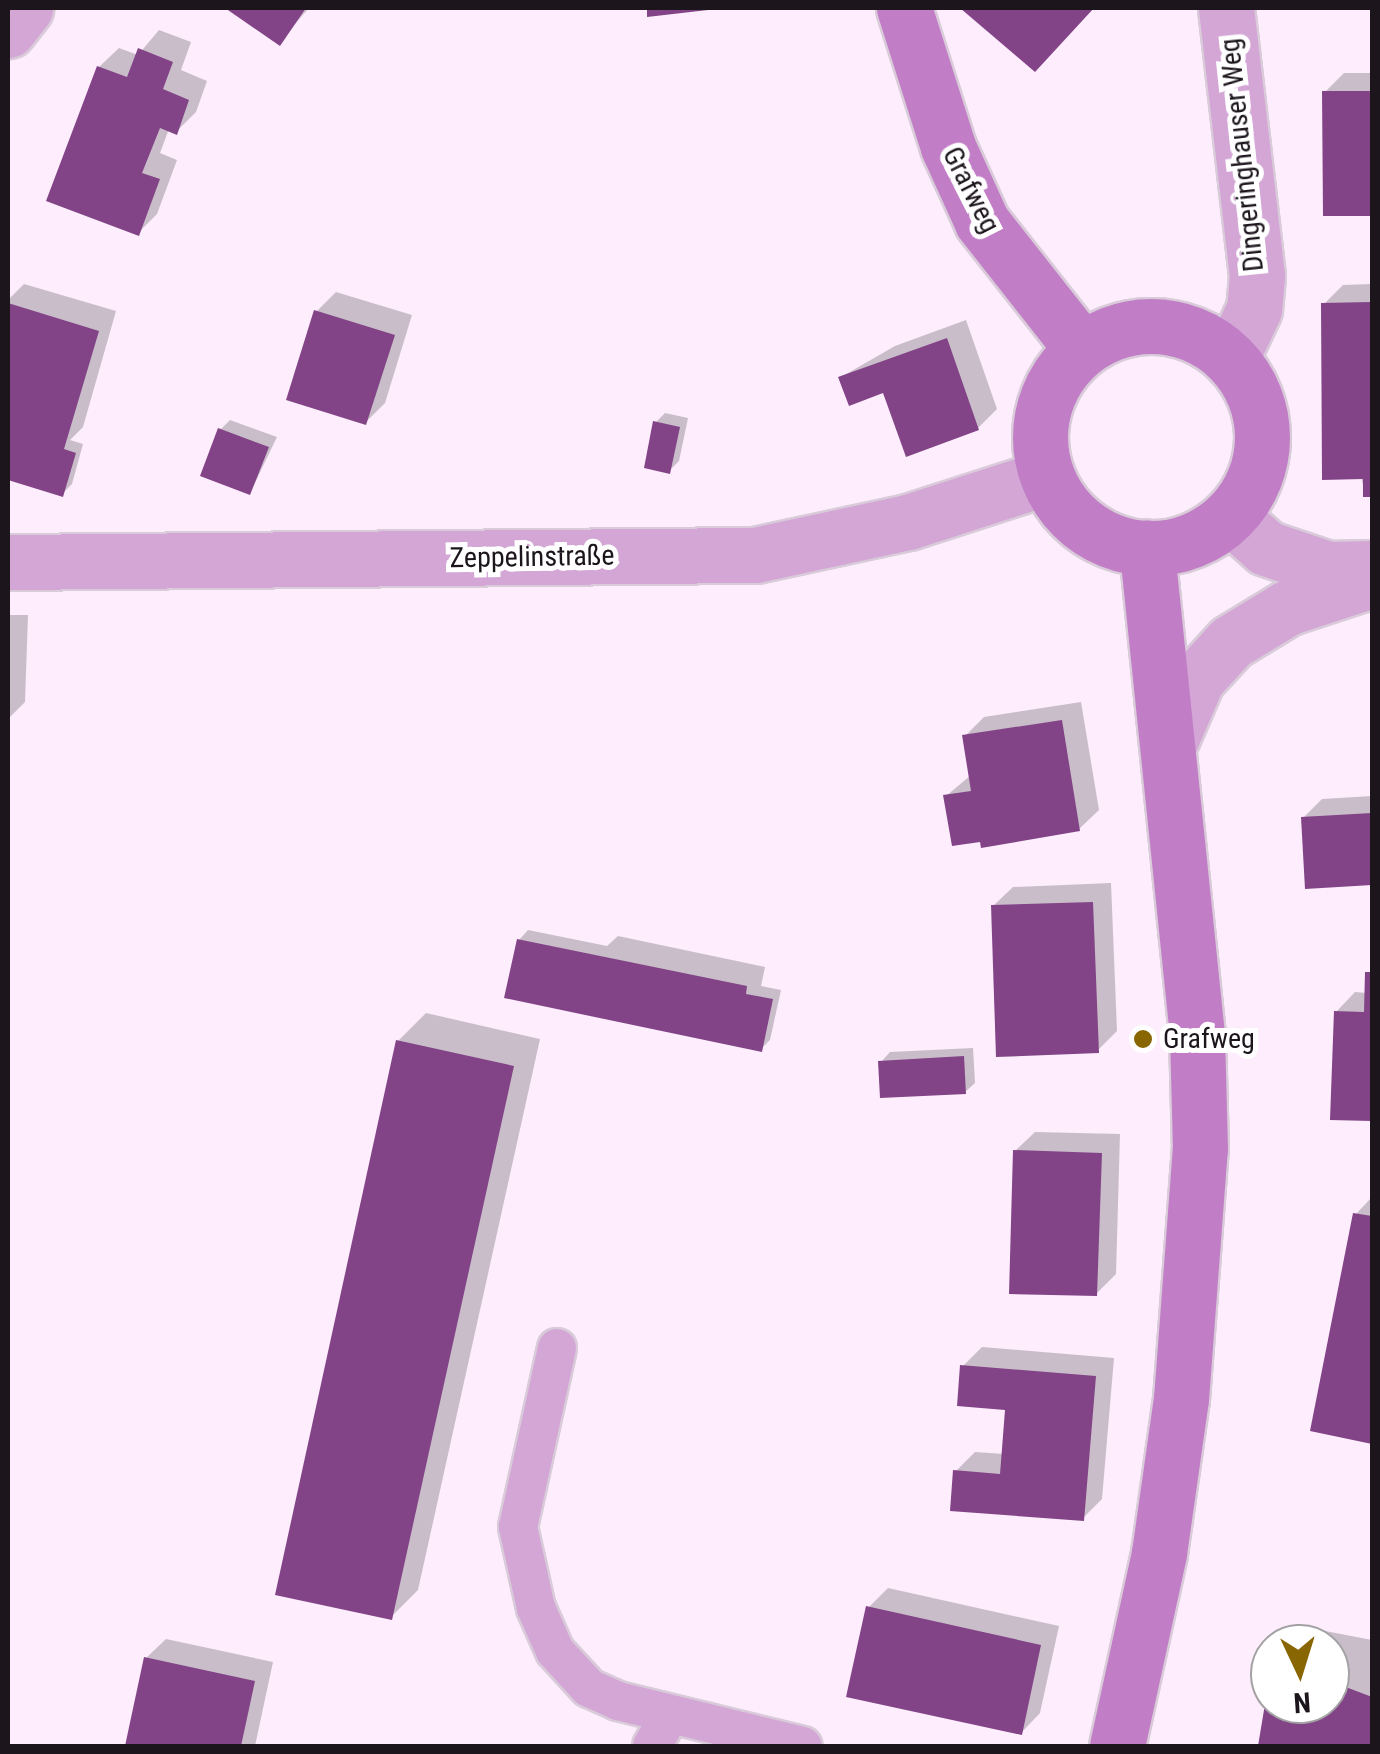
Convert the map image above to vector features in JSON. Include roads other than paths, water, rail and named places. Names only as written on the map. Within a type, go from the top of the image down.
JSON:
[{"type":"main road","name":"Grafweg","points":[[904,8],[948,148],[982,222],[1082,349]]},
{"type":"main road","points":[[1142,326],[1205,338],[1230,358],[1262,419],[1262,455],[1250,488],[1230,516],[1178,546],[1147,548],[1115,542],[1086,528],[1047,478],[1039,442],[1043,408],[1058,376],[1082,349],[1142,326]]},
{"type":"main road","points":[[1117,1746],[1159,1554],[1181,1399],[1200,1149],[1198,1035],[1147,548]]},
{"type":"street","points":[[8,30],[25,8]]},
{"type":"street","name":"Dingeringhauser Weg","points":[[1226,8],[1257,276],[1254,309],[1230,358]]},
{"type":"street","name":"Zeppelinstraße","points":[[8,562],[755,555],[908,522],[1047,478]]},
{"type":"street","points":[[1230,516],[1266,548],[1328,568],[1372,568]]},
{"type":"street","points":[[1168,746],[1197,679],[1232,642],[1286,608],[1372,580]]},
{"type":"lane","points":[[557,1348],[518,1527],[536,1608],[555,1651],[588,1688],[661,1731],[803,1746]]},
{"type":"place","name":"Grafweg","points":[[1143,1039]]}]
